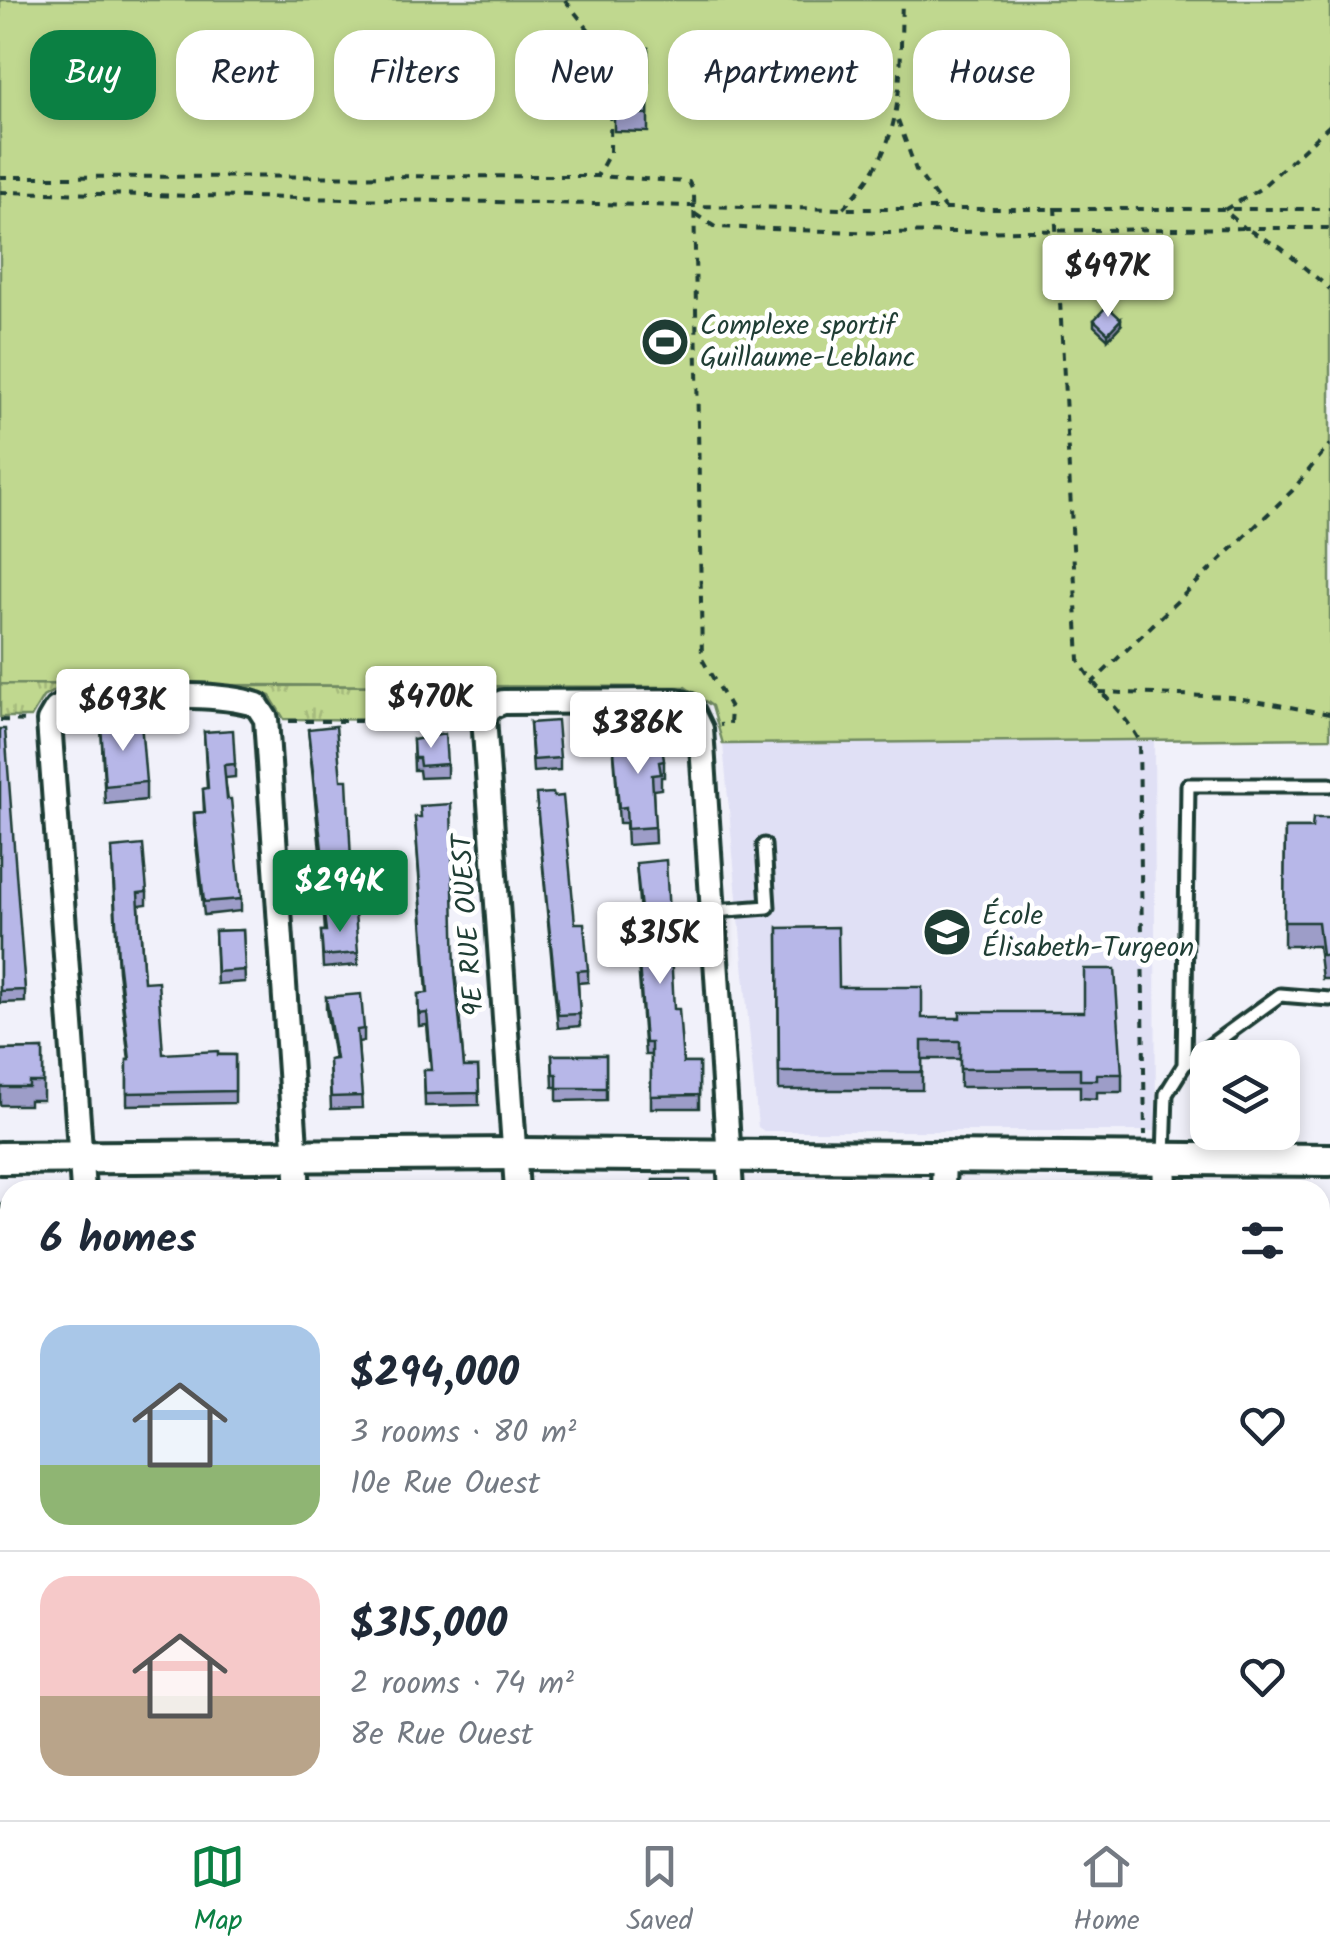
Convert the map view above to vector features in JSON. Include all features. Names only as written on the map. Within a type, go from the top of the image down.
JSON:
[{"type":"street","points":[[84,1175],[49,721],[56,708],[70,701],[240,699],[257,705],[266,719],[298,1180]]},
{"type":"street","points":[[484,718],[491,707],[503,702],[681,702],[690,706],[701,729],[731,1180]]},
{"type":"street","name":"9E RUE OUEST","points":[[484,718],[517,1180]]},
{"type":"street","points":[[0,1158],[84,1175],[297,1158],[517,1154],[1330,1160]]},
{"type":"street","points":[[944,1157],[944,1180]]},
{"type":"street","points":[[1155,1157],[1162,1180]]},
{"type":"lane","points":[[1184,1066],[1188,784],[1330,785]]},
{"type":"lane","points":[[714,911],[768,907],[764,845]]},
{"type":"lane","points":[[1155,1157],[1166,1094],[1184,1066],[1280,995],[1330,999]]},
{"type":"path","points":[[564,0],[610,58],[610,152],[597,176]]},
{"type":"path","points":[[902,0],[898,120],[916,170],[945,208]]},
{"type":"path","points":[[842,209],[877,164],[898,120]]},
{"type":"path","points":[[1224,210],[1260,189],[1330,124]]},
{"type":"path","points":[[0,177],[597,176],[689,182],[694,213],[702,659],[731,709],[730,724],[701,729]]},
{"type":"path","points":[[0,192],[842,209],[1330,209]]},
{"type":"path","points":[[1054,207],[1080,660],[1091,684],[1131,724],[1139,740],[1155,1157]]},
{"type":"path","points":[[1224,210],[1245,228],[1281,248],[1330,289]]},
{"type":"path","points":[[694,213],[716,227],[882,232],[1330,228]]},
{"type":"path","points":[[1091,684],[1292,491],[1330,444]]},
{"type":"path","points":[[1099,692],[1232,697],[1330,714]]},
{"type":"path","points":[[266,719],[462,722],[484,718]]},
{"type":"path","points":[[0,720],[49,721]]},
{"type":"shaded area","name":"École Élisabeth-Turgeon","points":[[1154,736],[1156,1131],[764,1131],[758,1127],[723,744]]},
{"type":"green space","name":"Complexe sportif Guillaume-Leblanc","points":[[0,0],[1330,0],[1330,738],[723,744],[712,706],[685,687],[0,684]]},
{"type":"green space","points":[[0,684],[66,684],[43,697],[31,717],[0,717]]},
{"type":"green space","points":[[505,685],[485,690],[464,720],[284,719],[270,696],[243,686]]},
{"type":"building","points":[[1107,306],[1121,319],[1108,333],[1094,320]]},
{"type":"building","points":[[557,721],[560,758],[533,760],[530,723]]},
{"type":"building","points":[[141,722],[146,782],[105,786],[101,725]]},
{"type":"building","points":[[336,726],[341,780],[347,780],[352,880],[325,882],[324,874],[315,874],[313,851],[322,850],[308,729]]},
{"type":"building","points":[[0,729],[5,729],[25,990],[0,991]]},
{"type":"building","points":[[233,730],[235,764],[224,765],[241,899],[204,902],[194,813],[205,812],[203,789],[208,788],[204,732]]},
{"type":"building","points":[[445,734],[447,764],[420,766],[419,758],[414,758],[413,740]]},
{"type":"building","points":[[661,734],[664,761],[659,762],[661,774],[652,775],[655,827],[627,829],[626,807],[619,808],[613,739]]},
{"type":"building","points":[[553,793],[554,797],[563,796],[575,923],[584,923],[588,970],[577,971],[580,1014],[558,1015],[536,794]]},
{"type":"building","points":[[451,804],[455,972],[464,1067],[478,1067],[479,1093],[425,1094],[424,1070],[432,1070],[427,1013],[419,1014],[418,994],[428,993],[415,817],[421,817],[420,806]]},
{"type":"building","points":[[1313,818],[1330,818],[1330,955],[1322,955],[1318,922],[1284,922],[1285,828],[1312,828]]},
{"type":"building","points":[[143,845],[147,892],[138,893],[144,982],[158,981],[163,1054],[218,1051],[218,1055],[235,1055],[235,1091],[127,1093],[130,1060],[118,959],[112,848]]},
{"type":"building","points":[[666,860],[674,1009],[679,1009],[683,1063],[699,1063],[699,1095],[651,1096],[651,1043],[645,1043],[638,950],[629,951],[628,929],[643,928],[636,863]]},
{"type":"building","points":[[355,912],[358,953],[323,956],[324,915]]},
{"type":"building","points":[[838,927],[839,987],[922,987],[922,1018],[960,1018],[960,1012],[1084,1012],[1084,969],[1115,969],[1122,1074],[1097,1074],[1097,1080],[1080,1080],[1080,1068],[960,1069],[960,1041],[922,1041],[922,1072],[779,1072],[778,928]]},
{"type":"building","points":[[243,930],[245,970],[217,972],[215,931]]},
{"type":"building","points":[[361,994],[364,1029],[357,1030],[362,1096],[331,1097],[329,1060],[336,1059],[326,997]]},
{"type":"building","points":[[43,1049],[43,1082],[29,1082],[29,1087],[0,1087],[0,1050]]},
{"type":"building","points":[[552,1055],[606,1055],[606,1088],[557,1088]]},
{"type":"place","name":"Complexe sportif Guillaume-Leblanc","points":[[665,342]]},
{"type":"place","name":"École Élisabeth-Turgeon","points":[[947,932]]}]
